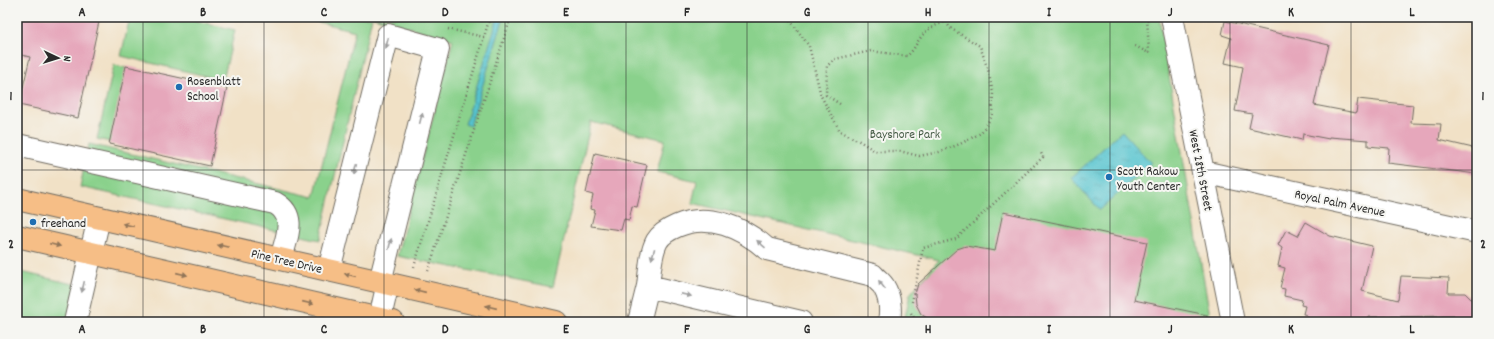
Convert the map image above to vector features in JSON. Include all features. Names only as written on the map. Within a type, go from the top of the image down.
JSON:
[{"type":"main road","name":"Pine Tree Drive","points":[[17,199],[556,322]]},
{"type":"main road","points":[[17,236],[384,321]]},
{"type":"street","name":"West 28th Street","points":[[1172,17],[1233,322]]},
{"type":"street","points":[[329,270],[388,35],[438,48],[384,282],[384,321]]},
{"type":"street","points":[[17,145],[275,203],[283,208],[288,217],[289,227],[281,259]]},
{"type":"street","name":"Royal Palm Avenue","points":[[1203,172],[1477,232]]},
{"type":"street","points":[[75,322],[99,218]]},
{"type":"street","points":[[639,322],[648,286],[652,258],[658,241],[669,230],[684,223],[703,221],[721,223],[739,229],[754,238],[767,249],[873,276],[884,286],[889,300],[889,322]]},
{"type":"street","points":[[648,286],[800,322]]},
{"type":"path","points":[[414,268],[490,17]]},
{"type":"path","points":[[428,271],[511,17]]},
{"type":"path","points":[[788,17],[809,46],[821,96],[840,131],[875,151],[900,151],[919,156],[939,152],[960,144],[981,133],[992,116],[993,93],[988,70],[980,46],[950,28],[943,17]]},
{"type":"path","points":[[840,104],[826,95],[828,66],[835,59],[871,51],[907,56],[915,50],[922,35],[939,24],[965,17]]},
{"type":"path","points":[[1135,46],[1149,53],[1147,17]]},
{"type":"path","points":[[442,28],[484,38]]},
{"type":"path","points":[[911,305],[923,248],[956,239],[1043,157],[1041,153]]},
{"type":"path","points":[[910,311],[917,322]]},
{"type":"green space","points":[[130,17],[181,17],[235,30],[223,80],[121,56]]},
{"type":"green space","points":[[298,17],[372,17],[320,240],[80,187],[89,144],[314,197],[355,31]]},
{"type":"green space","name":"Bayshore Park","points":[[373,17],[1159,17],[1211,322],[904,322],[910,294],[939,260],[692,203],[697,181],[657,172],[665,140],[591,122],[553,287],[397,256],[453,40]]},
{"type":"green space","points":[[114,65],[159,75],[142,149],[97,139]]},
{"type":"green space","points":[[17,271],[77,285],[69,322],[17,322]]},
{"type":"water","points":[[498,17],[504,17],[470,126],[465,124]]},
{"type":"water","points":[[1122,131],[1151,163],[1100,210],[1071,178]]},
{"type":"building","points":[[17,17],[100,17],[78,118],[19,105],[30,57],[17,54]]},
{"type":"building","points":[[1225,21],[1329,45],[1314,105],[1356,113],[1358,99],[1413,105],[1411,123],[1441,124],[1439,140],[1477,149],[1477,174],[1388,163],[1389,148],[1368,146],[1368,140],[1329,137],[1329,139],[1303,134],[1302,140],[1249,128],[1252,114],[1235,111],[1243,67],[1225,63],[1231,38],[1222,35]]},
{"type":"building","points":[[126,66],[227,88],[210,166],[109,144]]},
{"type":"building","points":[[595,153],[647,165],[637,207],[632,206],[629,220],[624,219],[621,230],[591,226],[595,210],[590,209],[593,195],[586,193]]},
{"type":"building","points":[[1003,212],[1147,242],[1134,300],[1207,315],[1206,322],[933,322],[921,314],[916,304],[915,294],[918,284],[957,249],[966,246],[995,251]]},
{"type":"building","points":[[1306,222],[1330,236],[1372,246],[1362,291],[1398,300],[1401,276],[1449,278],[1448,293],[1465,293],[1471,299],[1477,299],[1477,322],[1454,322],[1454,316],[1369,317],[1368,322],[1305,322],[1307,315],[1303,314],[1305,306],[1301,305],[1302,300],[1284,296],[1285,289],[1280,288],[1285,268],[1278,266],[1282,248],[1278,245],[1286,230],[1298,236]]},
{"type":"place","name":"Rosenblatt School","points":[[179,87]]},
{"type":"place","name":"Scott Rakow Youth Center","points":[[1109,177]]},
{"type":"place","name":"freehand","points":[[33,222]]}]
